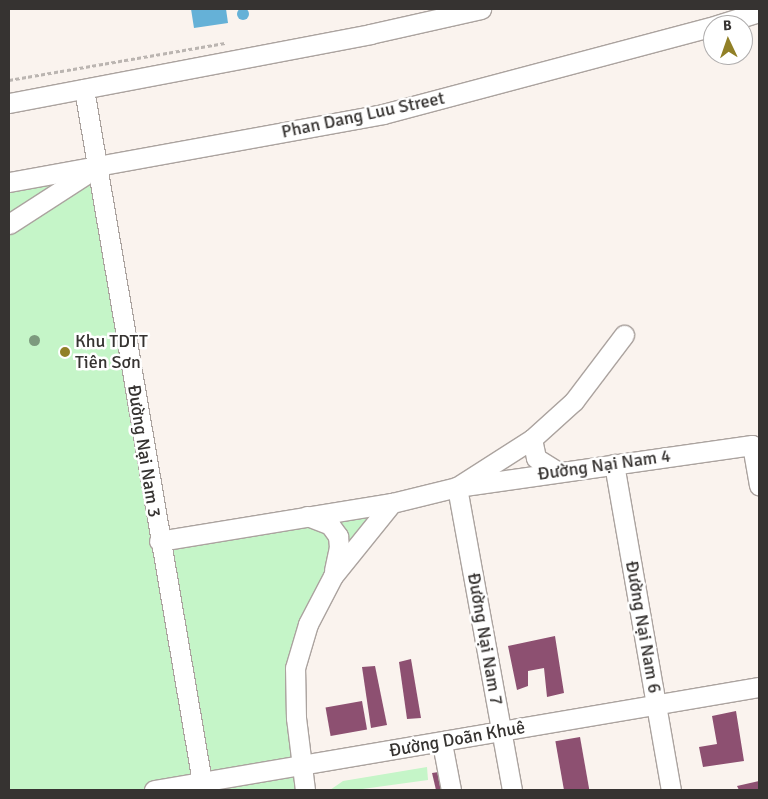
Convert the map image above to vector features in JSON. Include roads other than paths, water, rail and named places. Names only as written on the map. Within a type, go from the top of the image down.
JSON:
[{"type":"street","points":[[9,103],[370,34],[481,9]]},
{"type":"street","name":"Phan Dang Luu Street","points":[[9,182],[97,168],[384,114],[703,29]]},
{"type":"street","name":"Đường Nại Nam 3","points":[[84,89],[159,541],[202,782]]},
{"type":"street","points":[[9,224],[97,168]]},
{"type":"street","points":[[159,541],[392,503],[457,487],[532,439],[574,401],[624,335]]},
{"type":"street","points":[[532,439],[536,458],[558,472]]},
{"type":"street","name":"Đường Nại Nam 4","points":[[457,487],[752,445],[759,485]]},
{"type":"street","name":"Đường Nại Nam 6","points":[[614,464],[671,790]]},
{"type":"street","name":"Đường Nại Nam 7","points":[[457,487],[512,790]]},
{"type":"street","points":[[305,790],[300,765],[295,668],[308,624],[332,576],[392,503]]},
{"type":"street","points":[[307,516],[330,525],[338,536],[339,547],[332,576]]},
{"type":"street","name":"Đường Doãn Khuê","points":[[154,790],[438,743],[656,703],[759,687]]},
{"type":"street","points":[[438,743],[445,785]]},
{"type":"water","points":[[243,8],[249,14],[243,20],[237,14]]},
{"type":"water","points":[[191,9],[226,9],[228,23],[194,28]]},
{"type":"place","name":"Khu TDTT Tiên Sơn","points":[[65,352]]}]
